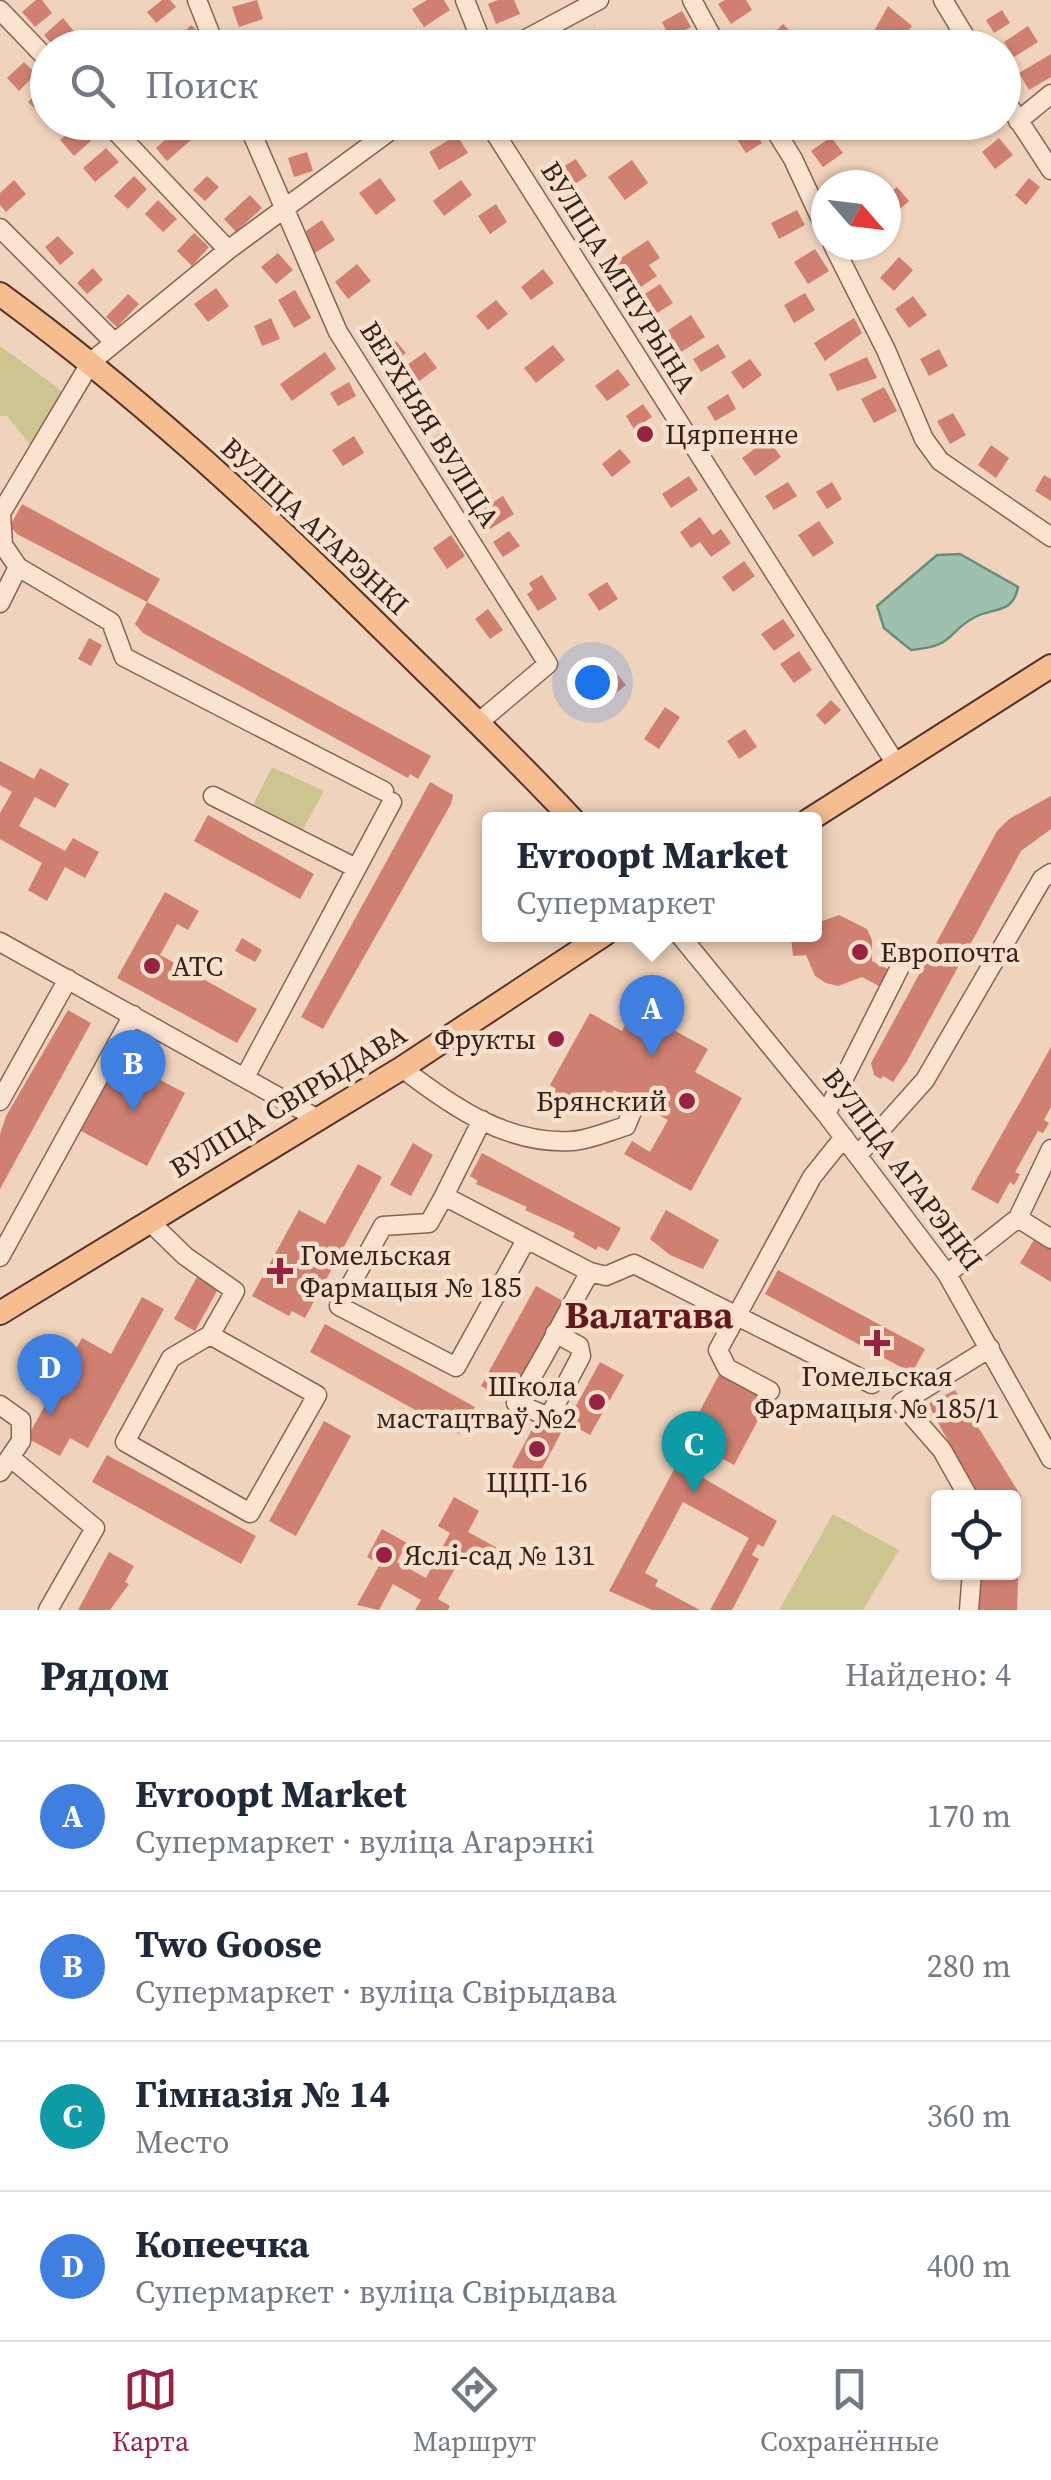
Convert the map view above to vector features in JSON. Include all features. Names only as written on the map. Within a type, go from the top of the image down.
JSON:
[{"type":"main road","name":"ВУЛІЦА АГАРЭНКІ","points":[[0,294],[91,362],[297,544],[480,722],[565,812]]},
{"type":"main road","points":[[821,812],[1051,666]]},
{"type":"main road","name":"ВУЛІЦА СВІРЫДАВА","points":[[0,1314],[402,1068],[593,942]]},
{"type":"street","points":[[197,0],[209,30]]},
{"type":"street","points":[[466,0],[477,30]]},
{"type":"street","points":[[542,30],[598,0]]},
{"type":"street","points":[[692,0],[708,30]]},
{"type":"street","points":[[943,0],[961,30]]},
{"type":"street","points":[[0,10],[30,41]]},
{"type":"street","points":[[1021,119],[1051,94]]},
{"type":"street","points":[[1021,125],[1051,170]]},
{"type":"street","points":[[124,140],[228,250]]},
{"type":"street","name":"ВЕРХНЯЯ ВУЛІЦА","points":[[254,140],[338,332],[548,664],[480,722]]},
{"type":"street","points":[[245,1078],[356,868],[388,797],[124,657],[111,622],[18,567],[3,544],[1,514],[91,362],[228,250],[378,140]]},
{"type":"street","name":"ВУЛІЦА МІЧУРЫНА","points":[[499,140],[896,764]]},
{"type":"street","points":[[782,140],[811,197]]},
{"type":"street","points":[[0,228],[114,342]]},
{"type":"street","points":[[841,260],[932,450],[960,476],[1051,537]]},
{"type":"street","points":[[0,603],[18,567]]},
{"type":"street","points":[[213,796],[356,868]]},
{"type":"street","points":[[858,1155],[925,1080],[1042,879],[1051,873]]},
{"type":"street","points":[[0,942],[318,1119]]},
{"type":"street","name":"ВУЛІЦА АГАРЭНКІ","points":[[686,942],[826,1114],[948,1274],[1051,1459]]},
{"type":"street","points":[[826,1114],[899,969]]},
{"type":"street","points":[[0,1101],[68,979]]},
{"type":"street","points":[[0,1257],[132,1015]]},
{"type":"street","points":[[402,1068],[439,1096],[517,1137],[574,1141],[626,1126],[634,1109]]},
{"type":"street","points":[[482,1120],[429,1223],[384,1226],[339,1306],[456,1367],[526,1240]]},
{"type":"street","points":[[770,1391],[728,1368],[718,1350],[812,1176],[844,1137]]},
{"type":"street","points":[[948,1274],[1018,1218],[1051,1149]]},
{"type":"street","points":[[444,1196],[590,1272],[606,1276],[634,1264],[718,1308],[738,1313],[872,1384]]},
{"type":"street","points":[[1018,1218],[1051,1238]]},
{"type":"street","points":[[149,1221],[185,1256],[235,1291],[210,1335],[171,1358],[125,1442],[250,1513],[317,1395],[210,1335]]},
{"type":"street","points":[[555,1333],[579,1346],[581,1356],[549,1417],[516,1402],[555,1333],[590,1272]]},
{"type":"street","points":[[964,1490],[942,1450],[901,1403],[990,1348]]},
{"type":"street","points":[[0,1405],[21,1420],[21,1440],[6,1465],[96,1528],[48,1610]]},
{"type":"street","points":[[969,1610],[971,1580]]},
{"type":"shaded area","points":[[0,346],[58,388],[68,401],[33,448],[7,416],[0,416]]},
{"type":"shaded area","points":[[960,554],[1018,587],[1016,596],[1007,606],[966,623],[944,642],[911,650],[884,628],[877,606],[937,555]]},
{"type":"shaded area","points":[[272,767],[324,791],[301,833],[256,812],[254,803]]},
{"type":"shaded area","points":[[833,1514],[899,1550],[863,1610],[779,1610]]},
{"type":"building","points":[[36,0],[42,0],[52,13],[35,27],[22,12]]},
{"type":"building","points":[[162,0],[170,0],[176,7],[156,23],[147,12]]},
{"type":"building","points":[[257,0],[263,19],[239,27],[232,7]]},
{"type":"building","points":[[427,0],[444,0],[450,10],[424,27],[412,9]]},
{"type":"building","points":[[514,0],[520,14],[496,24],[488,4]]},
{"type":"building","points":[[746,0],[752,10],[731,24],[718,4]]},
{"type":"building","points":[[888,6],[912,26],[909,30],[875,30]]},
{"type":"building","points":[[1002,10],[1010,23],[992,30],[986,20]]},
{"type":"building","points":[[682,11],[691,27],[666,30],[662,22]]},
{"type":"building","points":[[63,18],[73,30],[50,30]]},
{"type":"building","points":[[1028,26],[1038,42],[1021,53],[1021,31]]},
{"type":"building","points":[[1051,54],[1051,77],[1029,90],[1021,72]]},
{"type":"building","points":[[24,62],[30,68],[30,80],[19,91],[7,78]]},
{"type":"building","points":[[60,140],[92,140],[74,156]]},
{"type":"building","points":[[165,140],[191,140],[167,161],[156,148]]},
{"type":"building","points":[[449,140],[460,140],[468,153],[439,170],[429,152]]},
{"type":"building","points":[[738,140],[760,140],[762,143],[746,153]]},
{"type":"building","points":[[833,140],[843,153],[823,167],[811,151]]},
{"type":"building","points":[[1001,140],[1013,155],[995,169],[982,152]]},
{"type":"building","points":[[106,148],[119,162],[95,182],[83,168]]},
{"type":"building","points":[[307,152],[313,171],[294,177],[288,158]]},
{"type":"building","points":[[576,159],[587,176],[564,191],[552,173]]},
{"type":"building","points":[[632,160],[648,183],[625,200],[608,177]]},
{"type":"building","points":[[134,176],[147,189],[128,209],[114,196]]},
{"type":"building","points":[[207,176],[219,187],[205,201],[193,190]]},
{"type":"building","points":[[380,178],[396,200],[376,215],[359,193]]},
{"type":"building","points":[[1029,178],[1040,187],[1026,205],[1015,195]]},
{"type":"building","points":[[14,180],[26,194],[6,212],[0,205],[0,193]]},
{"type":"building","points":[[461,180],[472,195],[444,216],[433,201]]},
{"type":"building","points":[[901,192],[909,201],[901,208]]},
{"type":"building","points":[[250,195],[262,208],[236,232],[224,219]]},
{"type":"building","points":[[158,200],[177,219],[163,232],[145,214]]},
{"type":"building","points":[[496,204],[507,222],[490,234],[478,216]]},
{"type":"building","points":[[797,210],[805,225],[779,239],[771,223]]},
{"type":"building","points":[[322,220],[335,240],[315,253],[303,233]]},
{"type":"building","points":[[194,233],[209,247],[192,266],[177,251]]},
{"type":"building","points":[[58,236],[74,253],[60,265],[45,247]]},
{"type":"building","points":[[648,240],[660,258],[649,265],[657,276],[632,293],[612,264]]},
{"type":"building","points":[[811,251],[811,260],[822,260],[829,271],[808,284],[794,262]]},
{"type":"building","points":[[278,253],[293,270],[276,284],[261,267]]},
{"type":"building","points":[[901,259],[913,270],[894,291],[880,278]]},
{"type":"building","points":[[357,264],[371,281],[348,299],[335,282]]},
{"type":"building","points":[[93,268],[103,280],[87,294],[77,283]]},
{"type":"building","points":[[543,269],[554,283],[531,300],[521,287]]},
{"type":"building","points":[[660,284],[673,303],[649,318],[637,299]]},
{"type":"building","points":[[216,288],[229,306],[208,322],[194,304]]},
{"type":"building","points":[[295,290],[311,318],[294,328],[278,300]]},
{"type":"building","points":[[805,293],[815,310],[794,323],[784,305]]},
{"type":"building","points":[[128,294],[139,304],[117,327],[106,317]]},
{"type":"building","points":[[913,296],[927,315],[909,328],[895,309]]},
{"type":"building","points":[[496,300],[508,314],[488,330],[476,316]]},
{"type":"building","points":[[691,315],[705,337],[678,354],[664,333]]},
{"type":"building","points":[[271,318],[280,339],[262,346],[254,326]]},
{"type":"building","points":[[854,318],[862,333],[825,361],[814,343]]},
{"type":"building","points":[[396,341],[406,353],[383,371],[374,359]]},
{"type":"building","points":[[718,344],[726,357],[701,372],[693,359]]},
{"type":"building","points":[[553,345],[565,360],[536,383],[524,368]]},
{"type":"building","points":[[939,349],[948,366],[929,376],[920,359]]},
{"type":"building","points":[[325,352],[336,369],[292,401],[280,384]]},
{"type":"building","points":[[425,352],[437,368],[415,384],[403,368]]},
{"type":"building","points":[[867,357],[877,378],[837,391],[829,374]]},
{"type":"building","points":[[750,359],[762,375],[743,389],[731,372]]},
{"type":"building","points":[[618,369],[630,385],[607,401],[595,386]]},
{"type":"building","points":[[349,382],[356,396],[338,406],[330,393]]},
{"type":"building","points":[[884,387],[897,411],[874,423],[861,399]]},
{"type":"building","points":[[728,394],[736,409],[715,421],[707,407]]},
{"type":"building","points":[[643,404],[652,417],[634,429],[626,416]]},
{"type":"building","points":[[953,413],[966,435],[950,444],[937,421]]},
{"type":"building","points":[[442,432],[453,447],[437,458],[426,443]]},
{"type":"building","points":[[354,436],[364,453],[343,466],[332,450]]},
{"type":"building","points":[[768,439],[781,457],[755,476],[742,458]]},
{"type":"building","points":[[991,445],[1009,458],[996,478],[978,465]]},
{"type":"building","points":[[620,449],[631,462],[612,477],[602,464]]},
{"type":"building","points":[[1044,475],[1051,479],[1051,501],[1035,491]]},
{"type":"building","points":[[689,476],[698,490],[671,508],[662,494]]},
{"type":"building","points":[[788,482],[797,496],[774,510],[765,496]]},
{"type":"building","points":[[832,482],[842,499],[827,509],[816,492]]},
{"type":"building","points":[[503,496],[514,514],[485,532],[474,514]]},
{"type":"building","points":[[22,504],[160,579],[147,602],[17,534],[10,526]]},
{"type":"building","points":[[700,517],[713,535],[721,529],[731,543],[711,557],[700,542],[691,548],[680,532]]},
{"type":"building","points":[[819,521],[834,543],[813,557],[798,535]]},
{"type":"building","points":[[509,531],[520,546],[503,557],[493,542]]},
{"type":"building","points":[[451,535],[465,556],[447,569],[433,548]]},
{"type":"building","points":[[744,561],[755,576],[733,592],[722,577]]},
{"type":"building","points":[[542,575],[557,599],[538,611],[527,594],[533,590],[529,583]]},
{"type":"building","points":[[607,582],[618,599],[599,611],[588,594]]},
{"type":"building","points":[[147,602],[431,756],[418,779],[410,774],[408,778],[143,633],[135,624]]},
{"type":"building","points":[[488,609],[503,630],[490,639],[475,619]]},
{"type":"building","points":[[783,619],[795,636],[774,651],[761,634]]},
{"type":"building","points":[[89,638],[102,645],[91,666],[78,659]]},
{"type":"building","points":[[799,651],[812,670],[794,683],[780,664]]},
{"type":"building","points":[[616,673],[626,685],[604,703],[594,691]]},
{"type":"building","points":[[831,700],[841,710],[825,725],[816,715]]},
{"type":"building","points":[[665,707],[680,717],[659,749],[644,739]]},
{"type":"building","points":[[745,729],[757,747],[739,759],[727,741]]},
{"type":"building","points":[[0,761],[34,779],[40,768],[69,784],[55,808],[35,797],[19,826],[65,851],[73,838],[99,852],[85,878],[65,867],[47,901],[28,890],[42,863],[0,839],[0,813],[12,792],[0,785]]},
{"type":"building","points":[[430,782],[453,795],[451,804],[323,1029],[301,1017]]},
{"type":"building","points":[[1051,796],[1051,829],[1021,851],[907,1061],[893,1082],[874,1075],[871,1063],[997,831],[1009,819]]},
{"type":"building","points":[[208,815],[314,874],[300,899],[194,841]]},
{"type":"building","name":"АТС","points":[[165,892],[199,911],[188,930],[177,924],[160,955],[257,1009],[237,1043],[117,978]]},
{"type":"building","points":[[839,915],[867,929],[872,940],[872,961],[890,970],[881,987],[862,977],[838,986],[826,983],[815,976],[806,955],[793,956],[791,942],[822,942],[822,921]]},
{"type":"building","points":[[242,938],[262,950],[255,962],[235,951]]},
{"type":"building","name":"Брянский","points":[[634,1008],[708,1049],[695,1072],[742,1098],[691,1191],[624,1154],[632,1141],[650,1152],[668,1120],[614,1090],[611,1095],[603,1090],[595,1105],[572,1092],[557,1118],[544,1111],[556,1089],[550,1085],[590,1013],[622,1031]]},
{"type":"building","points":[[68,1010],[91,1023],[0,1189],[0,1134],[6,1116]]},
{"type":"building","points":[[1051,1047],[1051,1107],[1044,1120],[1049,1123],[1043,1133],[1038,1131],[1015,1172],[1020,1174],[1017,1180],[1014,1185],[1010,1182],[998,1204],[971,1189]]},
{"type":"building","points":[[120,1059],[185,1093],[147,1166],[81,1131]]},
{"type":"building","points":[[413,1143],[433,1155],[411,1196],[390,1185]]},
{"type":"building","points":[[482,1153],[621,1228],[608,1251],[598,1246],[596,1250],[573,1237],[575,1233],[476,1184],[478,1181],[470,1176]]},
{"type":"building","points":[[358,1164],[382,1177],[305,1318],[292,1311],[289,1316],[252,1296],[299,1210],[325,1224]]},
{"type":"building","points":[[666,1210],[719,1240],[703,1269],[670,1255],[650,1239]]},
{"type":"building","points":[[1035,1238],[1051,1248],[1051,1282],[1020,1263]]},
{"type":"building","points":[[778,1270],[925,1349],[912,1373],[765,1294]]},
{"type":"building","points":[[197,1277],[218,1289],[195,1331],[174,1319]]},
{"type":"building","points":[[536,1286],[563,1301],[508,1400],[481,1386]]},
{"type":"building","points":[[142,1297],[164,1309],[88,1448],[70,1438],[60,1456],[27,1438],[82,1338],[111,1354]]},
{"type":"building","points":[[325,1324],[475,1407],[459,1434],[310,1352]]},
{"type":"building","points":[[600,1362],[624,1375],[590,1435],[567,1422]]},
{"type":"building","points":[[721,1371],[770,1398],[734,1465],[710,1452],[698,1475],[777,1521],[763,1547],[758,1544],[752,1555],[759,1559],[732,1610],[710,1610],[749,1538],[683,1502],[645,1573],[658,1580],[655,1586],[700,1610],[652,1610],[609,1591],[677,1464],[684,1468],[697,1445],[685,1439]]},
{"type":"building","points":[[955,1390],[1017,1490],[975,1490],[928,1404]]},
{"type":"building","name":"ЦЦП-16","points":[[538,1418],[562,1431],[536,1480],[512,1467]]},
{"type":"building","points":[[324,1421],[351,1436],[296,1536],[269,1521]]},
{"type":"building","points":[[107,1455],[256,1536],[241,1564],[92,1482]]},
{"type":"building","name":"Яслі-сад № 131","points":[[454,1497],[479,1511],[468,1532],[501,1550],[490,1569],[463,1554],[438,1599],[450,1606],[448,1610],[415,1610],[421,1600],[393,1584],[379,1610],[357,1605],[380,1564],[367,1557],[382,1529],[407,1543],[397,1562],[426,1578],[450,1533],[438,1526]]},
{"type":"building","points":[[109,1552],[134,1566],[125,1582],[129,1584],[110,1610],[78,1610]]},
{"type":"building","points":[[981,1580],[1018,1580],[1017,1610],[979,1610]]},
{"type":"place","name":"Цярпенне","points":[[645,434]]},
{"type":"place","name":"Европочта","points":[[860,952]]},
{"type":"place","name":"АТС","points":[[152,966]]},
{"type":"place","name":"Фрукты","points":[[556,1039]]},
{"type":"place","name":"Evroopt Market","points":[[652,1057]]},
{"type":"place","name":"Брянский","points":[[687,1101]]},
{"type":"place","name":"Two Goose","points":[[133,1112]]},
{"type":"place","name":"Гомельская Фармацыя № 185","points":[[280,1271]]},
{"type":"place","name":"Гомельская Фармацыя № 185/1","points":[[877,1343]]},
{"type":"place","name":"Школа мастацтваў №2","points":[[597,1402]]},
{"type":"place","name":"Копеечка","points":[[50,1416]]},
{"type":"place","name":"ЦЦП-16","points":[[537,1449]]},
{"type":"place","name":"Гімназія № 14","points":[[694,1493]]},
{"type":"place","name":"Яслі-сад № 131","points":[[384,1555]]},
{"type":"district","name":"Валатава","points":[[649,1315]]}]
